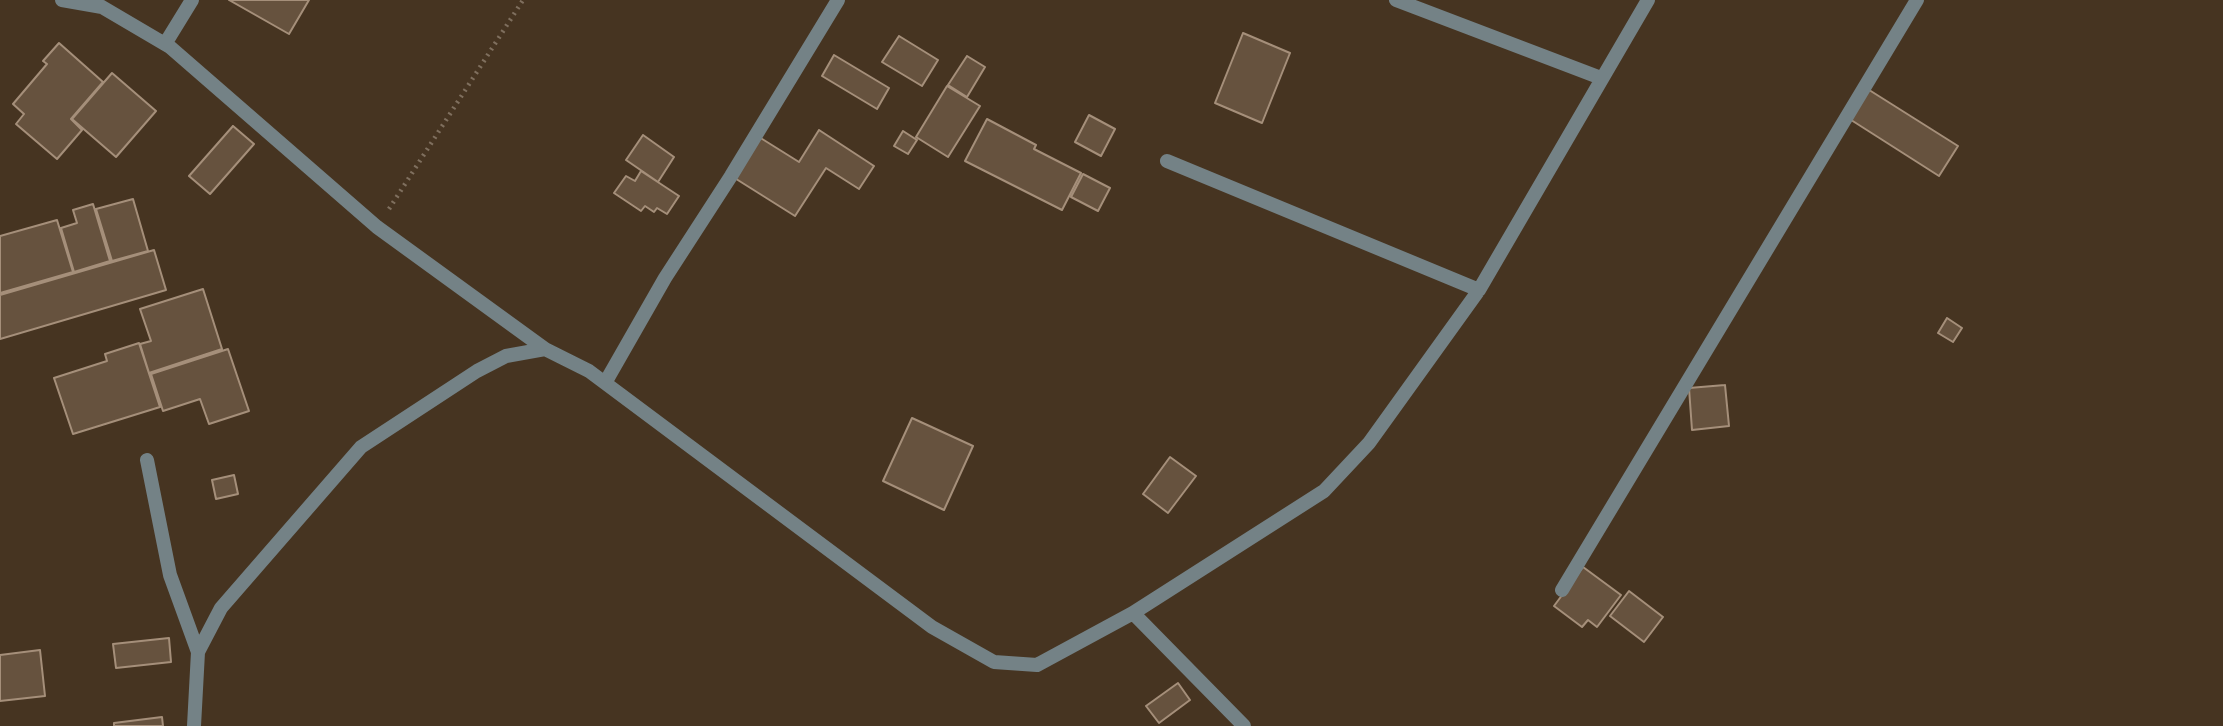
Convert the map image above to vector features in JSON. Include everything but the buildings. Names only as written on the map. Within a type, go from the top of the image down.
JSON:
[{"type":"street","points":[[62,0],[102,7],[165,44],[377,227],[545,349],[589,371],[932,627],[994,662],[1037,665],[1133,613],[1324,491],[1369,443],[1479,290],[1648,0]]},
{"type":"street","points":[[165,44],[192,0]]},
{"type":"street","points":[[605,383],[665,278],[731,176],[838,0]]},
{"type":"street","points":[[1396,0],[1601,78]]},
{"type":"street","points":[[1562,590],[1917,0]]},
{"type":"street","points":[[1167,161],[1479,290]]},
{"type":"street","points":[[198,652],[221,608],[361,447],[496,361],[506,356],[545,349]]},
{"type":"street","points":[[147,460],[170,575],[198,652],[194,726]]},
{"type":"street","points":[[1133,613],[1244,726]]},
{"type":"path","points":[[377,227],[523,0]]}]
